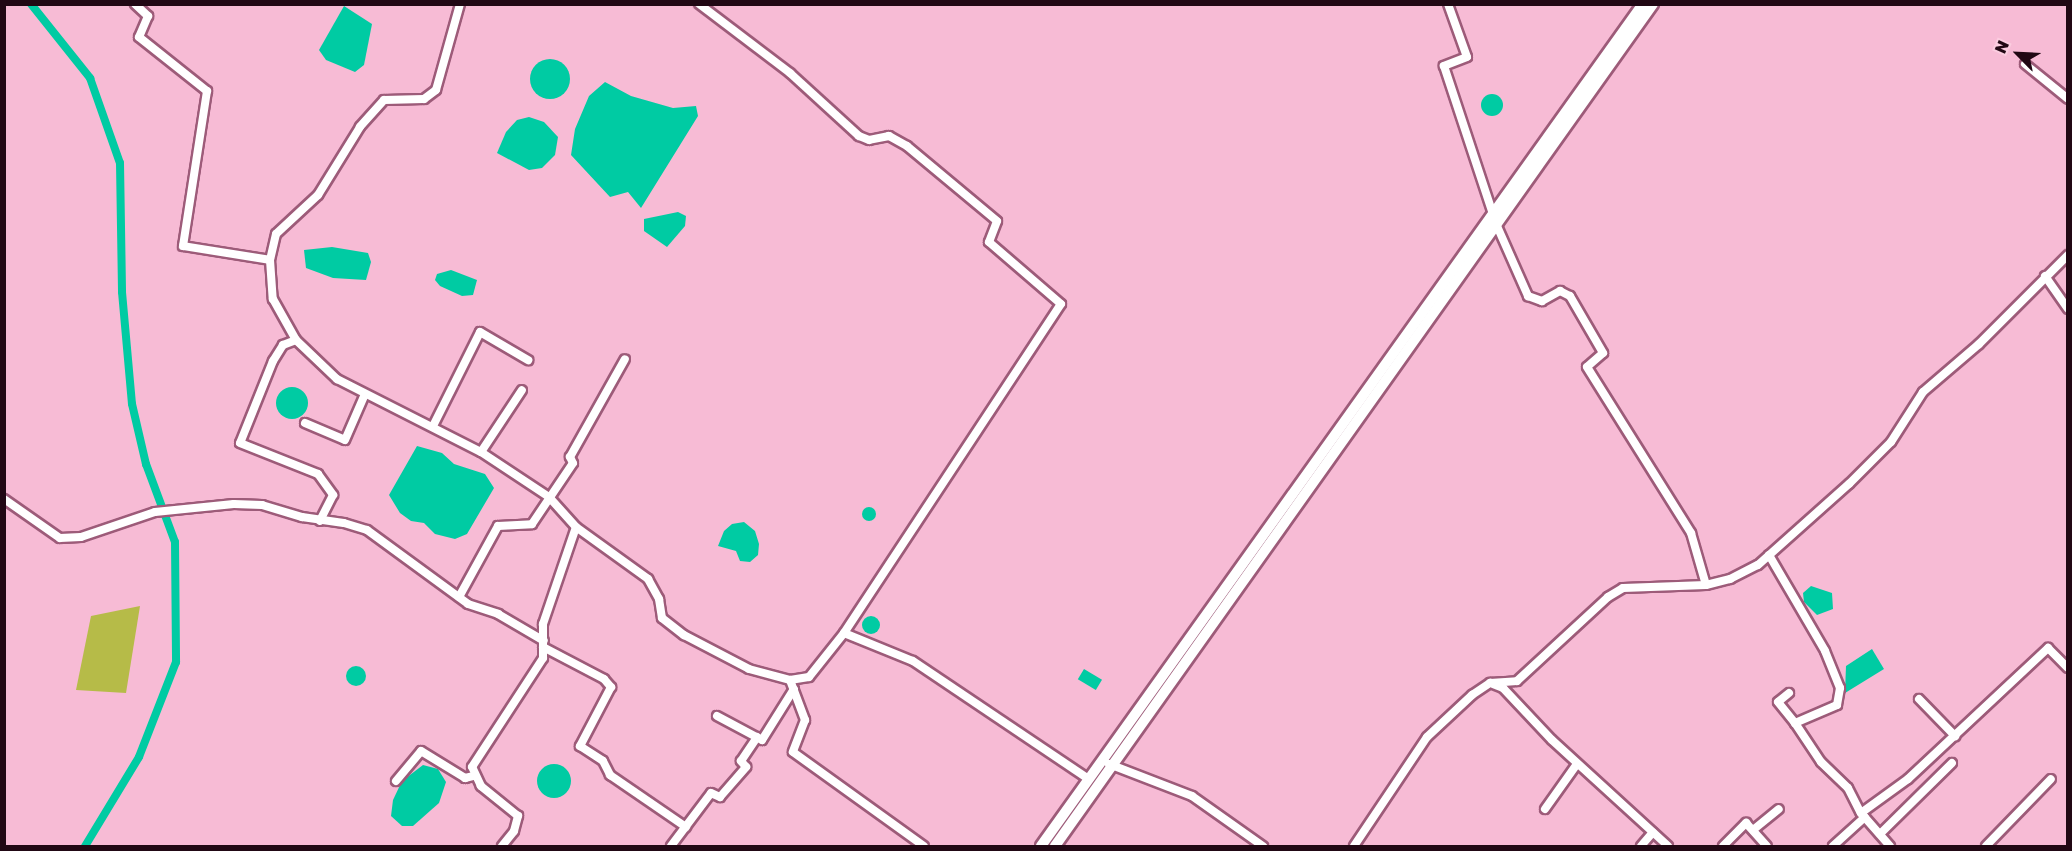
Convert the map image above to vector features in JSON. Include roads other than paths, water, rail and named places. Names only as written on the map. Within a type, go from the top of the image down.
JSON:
[{"type":"main road","points":[[1055,846],[1495,221],[1643,4]]},
{"type":"main road","points":[[1041,846],[1087,778],[1653,4]]},
{"type":"street","points":[[135,4],[148,16],[139,37],[207,91],[183,246],[270,260]]},
{"type":"street","points":[[460,4],[436,90],[424,99],[391,98],[369,114],[318,195],[276,234],[270,260],[273,299],[296,340],[337,380],[482,452],[549,497],[576,527],[648,579],[658,599],[662,618],[684,635],[748,669],[790,680],[809,677],[844,633],[1060,304],[989,242],[997,221],[907,146],[889,136],[869,140],[859,136],[790,73],[699,4]]},
{"type":"street","points":[[1448,4],[1467,57],[1444,66],[1495,221],[1528,296],[1542,301],[1560,291],[1570,296],[1603,353],[1587,366],[1690,533],[1706,585]]},
{"type":"street","points":[[2025,64],[2067,99]]},
{"type":"street","points":[[1354,846],[1427,737],[1490,682],[1517,681],[1608,597],[1623,588],[1706,585],[1730,579],[1769,555],[1866,468],[1891,442],[1923,392],[1979,344],[2067,255]]},
{"type":"street","points":[[2045,276],[2067,309]]},
{"type":"street","points":[[433,426],[480,332],[528,360]]},
{"type":"street","points":[[296,340],[283,345],[273,361],[240,443],[318,474],[333,495],[320,521]]},
{"type":"street","points":[[459,597],[498,526],[532,524],[573,463],[570,457],[625,359]]},
{"type":"street","points":[[482,452],[522,390]]},
{"type":"street","points":[[305,423],[345,440],[365,394]]},
{"type":"street","points":[[4,499],[60,538],[81,537],[173,509],[262,505],[367,531],[459,597],[604,679],[611,687],[580,746],[603,760],[610,775],[686,827]]},
{"type":"street","points":[[502,846],[514,831],[518,816],[474,776],[472,767],[543,658],[543,624],[576,527]]},
{"type":"street","points":[[1769,555],[1825,651],[1840,688],[1837,705],[1795,723]]},
{"type":"street","points":[[844,633],[913,661],[1087,778]]},
{"type":"street","points":[[1833,846],[1863,815],[1908,779],[2048,648],[2067,668]]},
{"type":"street","points":[[790,680],[805,720],[793,752],[924,846]]},
{"type":"street","points":[[1490,682],[1503,688],[1577,764],[1668,846]]},
{"type":"street","points":[[717,716],[762,740],[794,689]]},
{"type":"street","points":[[1789,693],[1778,702],[1821,762],[1848,788],[1863,815],[1890,846]]},
{"type":"street","points":[[1919,699],[1955,736]]},
{"type":"street","points":[[671,846],[711,793],[720,797],[746,767],[741,761],[757,737]]},
{"type":"street","points":[[396,781],[421,751],[465,778],[474,776]]},
{"type":"street","points":[[1102,759],[1112,766],[1192,796],[1263,846]]},
{"type":"street","points":[[1880,834],[1952,763]]},
{"type":"street","points":[[1545,809],[1577,764]]},
{"type":"street","points":[[1986,846],[2050,779]]},
{"type":"street","points":[[1753,830],[1779,809]]},
{"type":"street","points":[[1724,846],[1746,823],[1767,846]]},
{"type":"street","points":[[1641,846],[1653,832]]},
{"type":"waterway","points":[[31,4],[90,78],[120,163],[122,292],[132,404],[146,464],[175,542],[176,662],[139,757],[85,846]]}]
